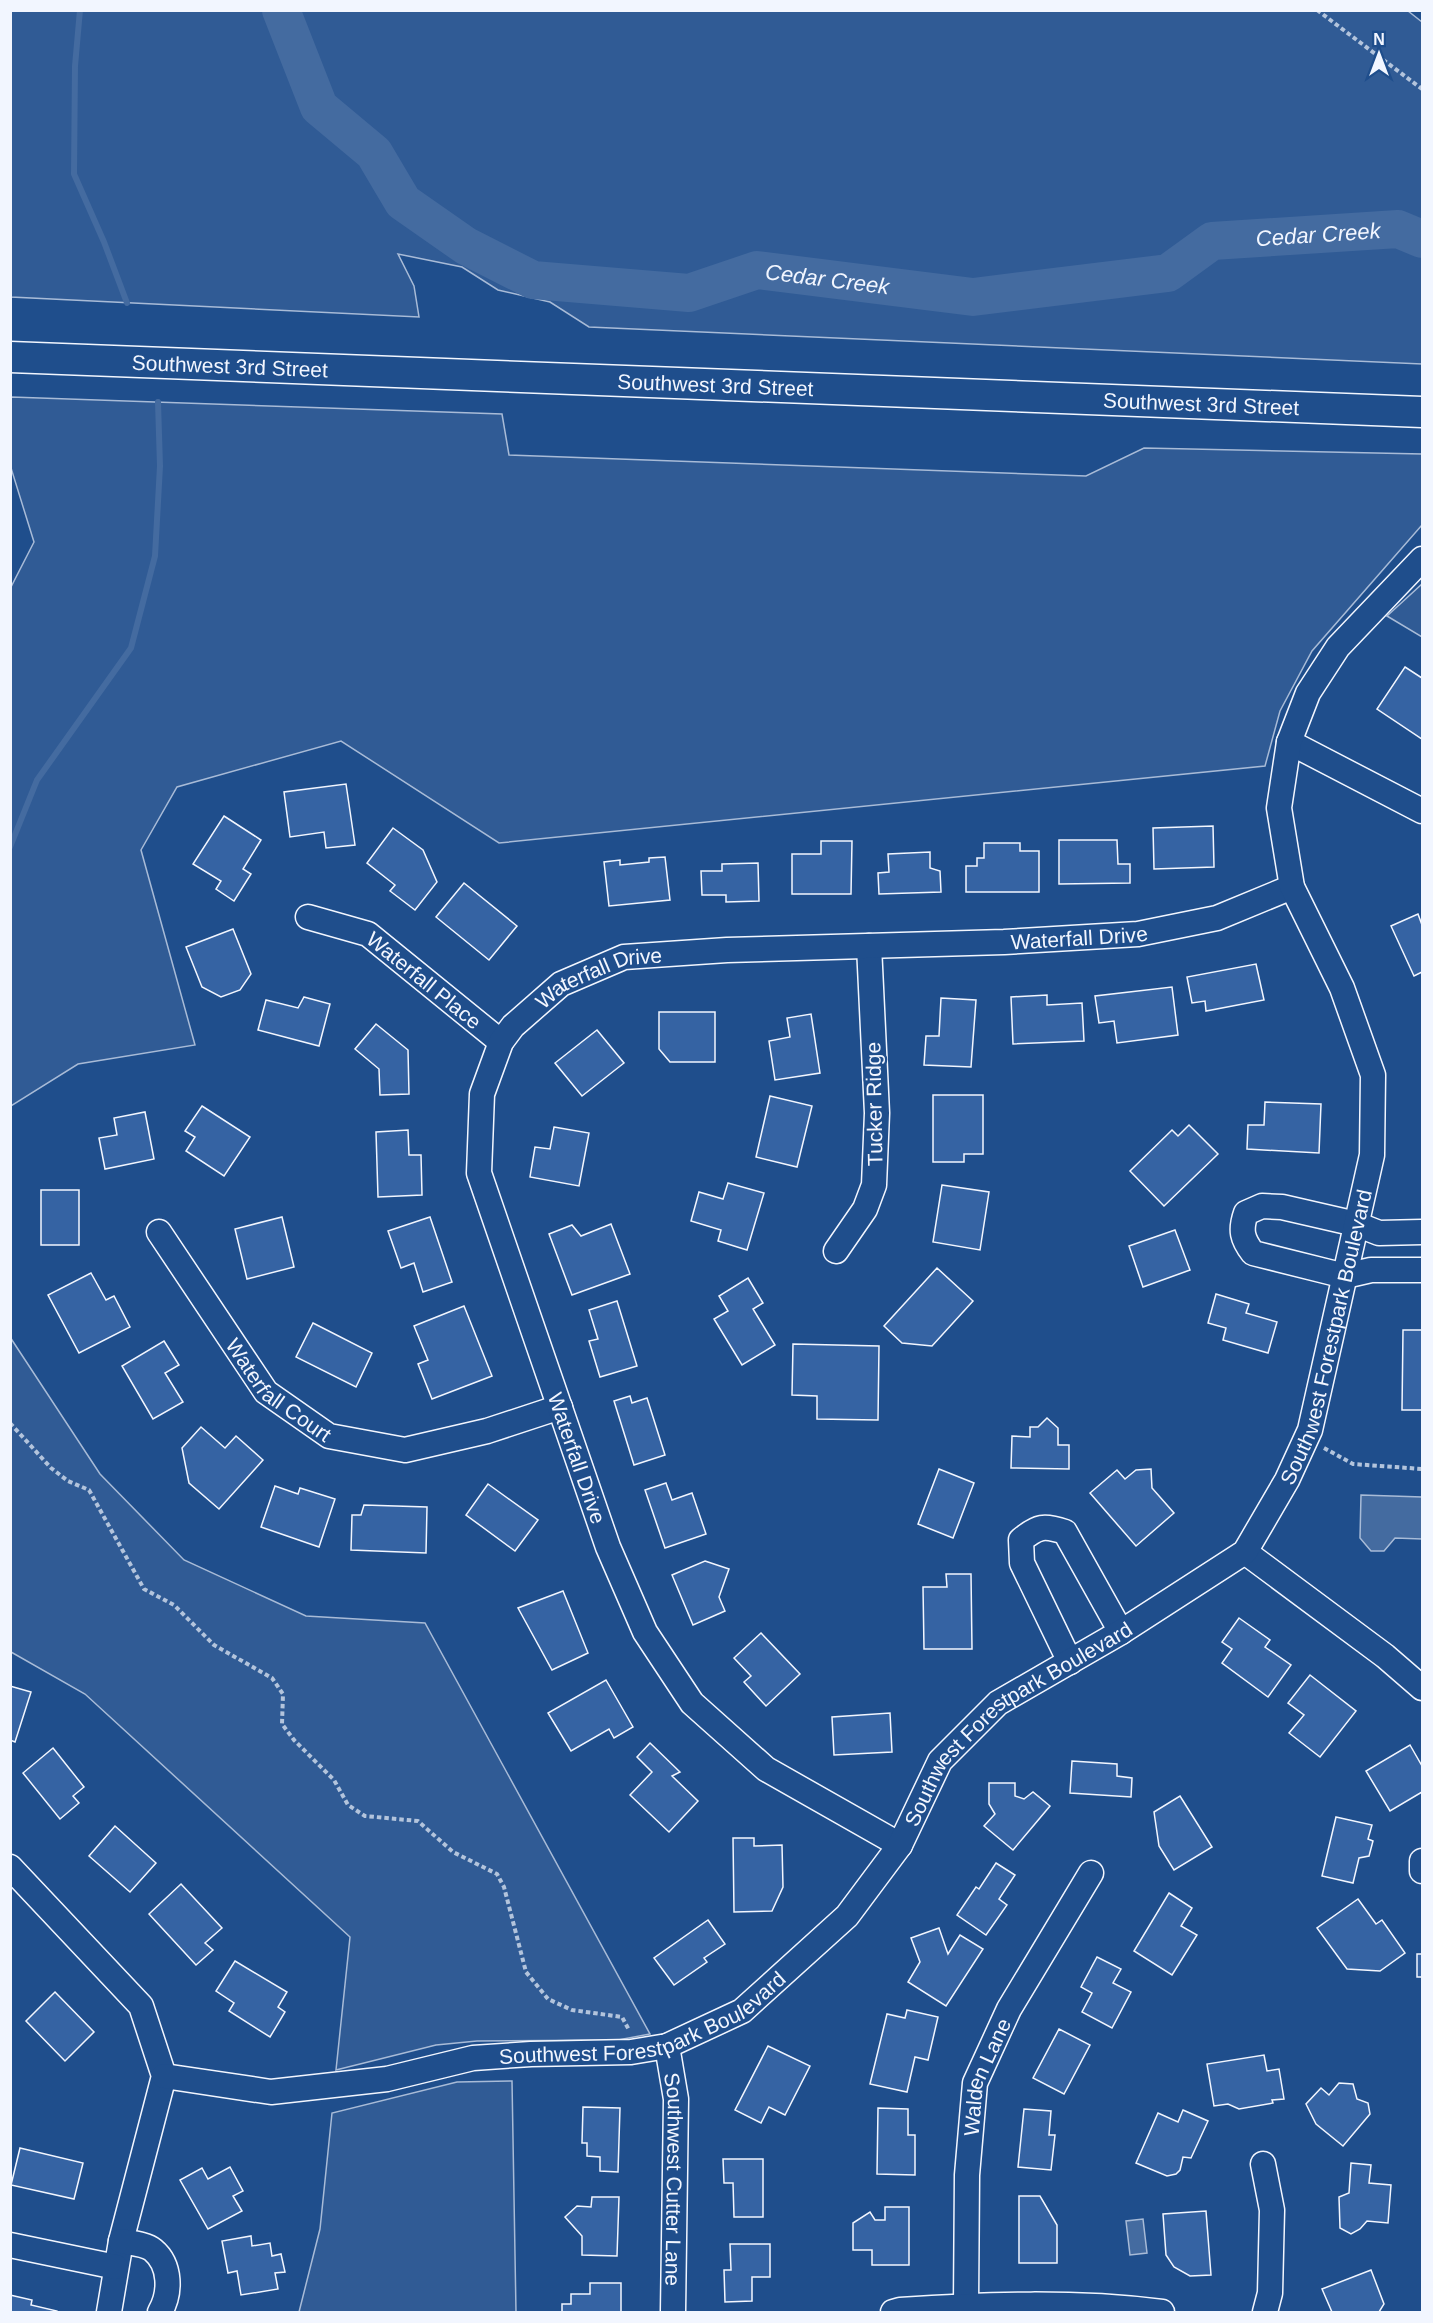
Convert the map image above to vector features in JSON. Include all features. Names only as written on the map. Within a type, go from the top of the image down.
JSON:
[{"type":"main road","name":"Southwest 3rd Street","points":[[10,357],[1422,412]]},
{"type":"street","points":[[1292,887],[1278,808],[1289,742],[1308,693],[1338,648],[1422,559]]},
{"type":"street","points":[[1289,742],[1422,811]]},
{"type":"street","name":"Waterfall Drive","points":[[900,1845],[766,1769],[692,1703],[645,1632],[608,1547],[479,1173],[482,1094],[501,1042],[513,1026],[561,984],[624,957],[727,950],[1004,942],[1138,934],[1217,918],[1292,887]]},
{"type":"street","name":"Southwest Forestpark Boulevard","points":[[164,2076],[271,2092],[387,2079],[473,2058],[631,2052],[666,2046],[742,2011],[847,1916],[900,1845],[940,1761],[998,1703],[1121,1632],[1245,1552],[1287,1479],[1310,1430],[1372,1155],[1373,1075],[1342,988],[1292,887]]},
{"type":"street","name":"Waterfall Place","points":[[308,917],[368,934],[501,1042]]},
{"type":"street","name":"Tucker Ridge","points":[[836,1251],[865,1209],[874,1185],[877,1113],[869,946]]},
{"type":"street","points":[[1422,1232],[1379,1233],[1356,1224],[1282,1207],[1262,1206],[1246,1213],[1241,1227],[1244,1241],[1253,1252],[1345,1275],[1371,1270],[1422,1270]]},
{"type":"street","name":"Waterfall Court","points":[[159,1232],[266,1392],[329,1436],[405,1450],[487,1431],[560,1407]]},
{"type":"street","points":[[1070,1662],[1022,1563],[1021,1540],[1033,1530],[1048,1526],[1065,1532],[1121,1632]]},
{"type":"street","points":[[1245,1552],[1385,1656],[1422,1688]]},
{"type":"street","points":[[1422,1861],[1422,1871]]},
{"type":"street","points":[[10,1867],[141,2006],[164,2076],[121,2241],[109,2313]]},
{"type":"street","name":"Walden Lane","points":[[966,2305],[967,2175],[975,2083],[1009,2009],[1090,1873]]},
{"type":"street","name":"Southwest Cutter Lane","points":[[666,2046],[676,2099],[673,2313]]},
{"type":"street","points":[[1263,2164],[1272,2210],[1270,2294],[1265,2313]]},
{"type":"street","points":[[121,2241],[152,2248],[166,2264],[165,2305],[160,2313]]},
{"type":"street","points":[[10,2245],[116,2267]]},
{"type":"street","points":[[893,2313],[900,2310],[966,2305],[1121,2307],[1162,2313]]},
{"type":"path","points":[[1317,10],[1422,89]]},
{"type":"path","points":[[10,1423],[51,1468],[68,1481],[89,1490],[144,1589],[174,1605],[214,1645],[272,1678],[283,1694],[282,1724],[294,1740],[334,1780],[348,1805],[365,1816],[418,1821],[453,1852],[497,1874],[504,1887],[518,1949],[526,1972],[548,1999],[572,2010],[622,2017],[629,2028],[630,2037]]},
{"type":"path","points":[[1324,1448],[1353,1464],[1422,1469]]},
{"type":"shaded area","points":[[10,11],[1408,11],[1422,22],[1422,364],[589,327],[550,302],[498,290],[462,267],[398,254],[414,286],[419,317],[11,297]]},
{"type":"shaded area","points":[[11,397],[502,414],[509,455],[1086,476],[1144,448],[1422,454],[1422,525],[1312,651],[1280,711],[1265,766],[499,843],[341,741],[177,787],[141,850],[195,1045],[78,1064],[11,1106],[10,589],[34,542],[11,468]]},
{"type":"shaded area","points":[[1422,584],[1422,637],[1387,616]]},
{"type":"shaded area","points":[[10,1337],[100,1474],[184,1560],[306,1616],[425,1623],[650,2034],[618,2040],[477,2041],[436,2045],[336,2070],[350,1937],[85,1694],[11,1652]]},
{"type":"shaded area","points":[[1361,1495],[1422,1497],[1422,1539],[1395,1538],[1384,1551],[1371,1551],[1360,1538]]},
{"type":"shaded area","points":[[512,2081],[516,2312],[299,2312],[320,2229],[332,2113],[457,2082]]},
{"type":"shaded area","points":[[1143,2219],[1147,2253],[1130,2255],[1126,2221]]},
{"type":"building","points":[[1405,667],[1422,678],[1422,739],[1377,709]]},
{"type":"building","points":[[346,784],[355,845],[326,848],[324,832],[290,837],[284,792]]},
{"type":"building","points":[[224,816],[261,840],[243,869],[251,874],[234,901],[216,889],[221,881],[193,864]]},
{"type":"building","points":[[1213,826],[1214,867],[1154,869],[1153,828]]},
{"type":"building","points":[[393,828],[423,850],[437,882],[415,910],[390,891],[395,885],[367,863]]},
{"type":"building","points":[[1059,840],[1117,840],[1118,864],[1130,864],[1130,883],[1059,884]]},
{"type":"building","points":[[821,841],[852,841],[851,894],[792,894],[792,854],[821,854]]},
{"type":"building","points":[[984,843],[1020,843],[1020,851],[1039,851],[1039,892],[966,892],[966,866],[977,866],[977,858],[984,858]]},
{"type":"building","points":[[930,852],[930,868],[940,871],[941,892],[879,894],[878,873],[889,872],[888,854]]},
{"type":"building","points":[[665,857],[670,900],[609,906],[604,862],[620,860],[620,865],[649,862],[649,858]]},
{"type":"building","points":[[758,863],[759,901],[726,902],[726,895],[702,895],[701,871],[722,871],[722,864]]},
{"type":"building","points":[[464,883],[517,926],[489,960],[436,917]]},
{"type":"building","points":[[1418,914],[1422,925],[1422,972],[1414,976],[1391,926]]},
{"type":"building","points":[[233,929],[251,974],[240,990],[221,997],[202,987],[186,947]]},
{"type":"building","points":[[1256,964],[1264,1000],[1206,1011],[1205,1001],[1192,1003],[1187,977]]},
{"type":"building","points":[[1172,987],[1178,1035],[1117,1043],[1114,1021],[1099,1023],[1095,996]]},
{"type":"building","points":[[1047,995],[1047,1005],[1082,1003],[1084,1041],[1013,1044],[1011,997]]},
{"type":"building","points":[[304,997],[330,1004],[319,1046],[258,1030],[266,1000],[298,1008]]},
{"type":"building","points":[[941,998],[976,1000],[971,1067],[924,1065],[926,1036],[939,1036]]},
{"type":"building","points":[[659,1012],[715,1012],[715,1062],[670,1062],[659,1049]]},
{"type":"building","points":[[811,1014],[820,1073],[775,1080],[769,1041],[790,1037],[787,1018]]},
{"type":"building","points":[[376,1024],[408,1050],[409,1094],[380,1095],[379,1069],[355,1049]]},
{"type":"building","points":[[597,1030],[624,1063],[582,1096],[555,1063]]},
{"type":"building","points":[[933,1095],[983,1095],[983,1154],[964,1154],[964,1162],[933,1162]]},
{"type":"building","points":[[770,1096],[812,1106],[797,1167],[756,1157]]},
{"type":"building","points":[[1265,1102],[1321,1104],[1319,1153],[1247,1149],[1248,1125],[1264,1125]]},
{"type":"building","points":[[202,1106],[250,1137],[224,1176],[186,1151],[195,1137],[185,1131]]},
{"type":"building","points":[[145,1112],[154,1159],[105,1169],[99,1138],[117,1135],[114,1118]]},
{"type":"building","points":[[1189,1125],[1218,1154],[1164,1206],[1130,1171],[1172,1130],[1178,1136]]},
{"type":"building","points":[[554,1127],[589,1133],[579,1186],[530,1177],[535,1147],[550,1149]]},
{"type":"building","points":[[408,1130],[409,1155],[421,1155],[422,1195],[378,1197],[376,1132]]},
{"type":"building","points":[[728,1183],[764,1193],[747,1250],[718,1241],[721,1230],[691,1221],[699,1192],[723,1199]]},
{"type":"building","points":[[942,1185],[989,1192],[980,1250],[933,1242]]},
{"type":"building","points":[[41,1190],[79,1190],[79,1245],[41,1245]]},
{"type":"building","points":[[282,1217],[294,1267],[247,1279],[235,1229]]},
{"type":"building","points":[[430,1217],[452,1282],[423,1292],[414,1263],[401,1268],[388,1231]]},
{"type":"building","points":[[611,1224],[630,1274],[572,1295],[549,1234],[572,1225],[581,1236]]},
{"type":"building","points":[[1175,1230],[1190,1270],[1143,1287],[1129,1246]]},
{"type":"building","points":[[937,1268],[973,1301],[932,1346],[902,1343],[884,1326]]},
{"type":"building","points":[[91,1273],[106,1300],[114,1296],[130,1327],[79,1353],[48,1295]]},
{"type":"building","points":[[748,1278],[763,1303],[753,1309],[775,1345],[742,1365],[714,1319],[728,1311],[719,1296]]},
{"type":"building","points":[[1216,1294],[1249,1304],[1246,1313],[1277,1322],[1268,1353],[1223,1340],[1226,1328],[1208,1323]]},
{"type":"building","points":[[617,1301],[637,1366],[600,1377],[589,1341],[598,1339],[589,1310]]},
{"type":"building","points":[[464,1306],[492,1376],[432,1399],[418,1364],[428,1360],[414,1326]]},
{"type":"building","points":[[313,1323],[372,1353],[356,1387],[296,1357]]},
{"type":"building","points":[[1403,1330],[1422,1330],[1422,1410],[1402,1410]]},
{"type":"building","points":[[164,1341],[179,1365],[165,1373],[183,1402],[153,1419],[122,1366]]},
{"type":"building","points":[[793,1344],[879,1346],[878,1420],[817,1419],[817,1396],[792,1395]]},
{"type":"building","points":[[630,1396],[632,1403],[647,1398],[665,1455],[634,1465],[614,1401]]},
{"type":"building","points":[[1047,1418],[1058,1428],[1058,1445],[1069,1445],[1069,1469],[1011,1468],[1012,1436],[1030,1437],[1030,1427],[1038,1427]]},
{"type":"building","points":[[201,1427],[225,1448],[236,1436],[263,1460],[219,1509],[189,1483],[182,1448]]},
{"type":"building","points":[[939,1469],[974,1483],[953,1538],[918,1524]]},
{"type":"building","points":[[1151,1469],[1152,1488],[1174,1513],[1136,1546],[1090,1493],[1117,1470],[1125,1479],[1136,1470]]},
{"type":"building","points":[[666,1483],[672,1500],[692,1493],[706,1534],[665,1548],[645,1490]]},
{"type":"building","points":[[488,1484],[538,1520],[515,1551],[466,1515]]},
{"type":"building","points":[[275,1486],[298,1494],[300,1488],[335,1499],[319,1547],[261,1527]]},
{"type":"building","points":[[364,1505],[427,1507],[426,1553],[351,1550],[352,1515],[361,1515]]},
{"type":"building","points":[[705,1561],[729,1569],[719,1597],[725,1611],[693,1625],[672,1575]]},
{"type":"building","points":[[946,1574],[971,1574],[972,1649],[924,1649],[923,1587],[947,1587]]},
{"type":"building","points":[[563,1591],[588,1653],[552,1670],[518,1608]]},
{"type":"building","points":[[1239,1618],[1270,1640],[1265,1647],[1291,1665],[1268,1697],[1222,1663],[1232,1649],[1222,1642]]},
{"type":"building","points":[[761,1633],[800,1674],[766,1706],[744,1682],[751,1676],[734,1658]]},
{"type":"building","points":[[1310,1675],[1356,1711],[1320,1757],[1289,1733],[1304,1715],[1288,1703]]},
{"type":"building","points":[[606,1680],[633,1727],[614,1738],[609,1729],[571,1751],[548,1713]]},
{"type":"building","points":[[10,1686],[31,1692],[15,1742],[10,1740]]},
{"type":"building","points":[[890,1713],[892,1752],[834,1755],[832,1717]]},
{"type":"building","points":[[650,1743],[680,1772],[672,1776],[698,1801],[669,1832],[630,1795],[652,1772],[637,1757]]},
{"type":"building","points":[[1410,1745],[1422,1766],[1422,1792],[1390,1811],[1366,1771]]},
{"type":"building","points":[[53,1748],[84,1787],[73,1796],[79,1803],[60,1819],[23,1773]]},
{"type":"building","points":[[1072,1761],[1117,1764],[1117,1776],[1132,1778],[1131,1797],[1070,1793]]},
{"type":"building","points":[[989,1783],[1015,1783],[1015,1796],[1024,1799],[1033,1792],[1050,1806],[1013,1850],[984,1826],[995,1814],[989,1804]]},
{"type":"building","points":[[1180,1796],[1212,1847],[1174,1870],[1159,1846],[1154,1812]]},
{"type":"building","points":[[1336,1817],[1372,1825],[1368,1839],[1373,1841],[1369,1856],[1359,1858],[1353,1883],[1322,1876]]},
{"type":"building","points":[[115,1826],[156,1863],[130,1892],[89,1856]]},
{"type":"building","points":[[733,1838],[754,1838],[754,1846],[782,1845],[783,1887],[772,1911],[734,1912]]},
{"type":"building","points":[[996,1863],[1015,1875],[999,1899],[1007,1905],[986,1935],[957,1915],[976,1887],[979,1889]]},
{"type":"building","points":[[181,1884],[222,1928],[205,1943],[213,1950],[196,1965],[149,1914]]},
{"type":"building","points":[[1169,1893],[1192,1908],[1181,1926],[1197,1935],[1172,1975],[1134,1951]]},
{"type":"building","points":[[1358,1899],[1376,1924],[1382,1920],[1405,1953],[1380,1971],[1347,1969],[1317,1928]]},
{"type":"building","points":[[708,1920],[725,1944],[704,1958],[707,1962],[674,1985],[654,1958]]},
{"type":"building","points":[[939,1928],[948,1954],[960,1935],[983,1949],[946,2006],[908,1982],[920,1962],[911,1938]]},
{"type":"building","points":[[1417,1954],[1422,1954],[1422,1977],[1417,1977]]},
{"type":"building","points":[[1097,1957],[1121,1969],[1113,1983],[1131,1992],[1112,2028],[1082,2012],[1092,1993],[1081,1987]]},
{"type":"building","points":[[235,1961],[287,1992],[278,2007],[285,2012],[270,2037],[229,2011],[234,2003],[216,1991]]},
{"type":"building","points":[[55,1992],[94,2032],[65,2061],[26,2021]]},
{"type":"building","points":[[907,2010],[938,2017],[928,2060],[915,2057],[907,2092],[870,2084],[887,2014],[905,2018]]},
{"type":"building","points":[[1059,2029],[1090,2045],[1064,2094],[1033,2078]]},
{"type":"building","points":[[768,2046],[810,2066],[785,2115],[769,2107],[761,2123],[735,2110]]},
{"type":"building","points":[[1264,2055],[1267,2071],[1279,2069],[1284,2099],[1239,2109],[1228,2104],[1214,2106],[1207,2064]]},
{"type":"building","points":[[1339,2083],[1353,2084],[1357,2099],[1368,2103],[1370,2114],[1343,2146],[1316,2124],[1306,2104],[1321,2088],[1329,2095]]},
{"type":"building","points":[[583,2107],[620,2108],[618,2172],[600,2171],[600,2157],[587,2156],[587,2143],[582,2143]]},
{"type":"building","points":[[878,2108],[908,2109],[908,2135],[915,2135],[915,2175],[877,2174]]},
{"type":"building","points":[[1024,2109],[1051,2111],[1049,2135],[1055,2135],[1051,2170],[1018,2167]]},
{"type":"building","points":[[1183,2110],[1208,2121],[1191,2158],[1183,2157],[1180,2170],[1176,2174],[1167,2176],[1136,2163],[1158,2113],[1178,2122]]},
{"type":"building","points":[[20,2148],[83,2163],[74,2199],[11,2185]]},
{"type":"building","points":[[723,2159],[763,2159],[763,2217],[734,2217],[733,2183],[724,2183]]},
{"type":"building","points":[[1351,2163],[1371,2165],[1369,2183],[1391,2185],[1388,2223],[1367,2221],[1351,2234],[1340,2228],[1339,2197],[1349,2193]]},
{"type":"building","points":[[230,2167],[243,2191],[233,2196],[242,2211],[208,2229],[180,2180],[202,2168],[208,2179]]},
{"type":"building","points":[[1019,2196],[1040,2196],[1057,2225],[1057,2263],[1019,2263]]},
{"type":"building","points":[[592,2197],[619,2197],[617,2256],[582,2255],[582,2236],[565,2217],[577,2206],[591,2207]]},
{"type":"building","points":[[885,2207],[909,2207],[909,2265],[872,2265],[872,2250],[853,2250],[853,2223],[870,2212],[875,2220],[885,2220]]},
{"type":"building","points":[[1206,2211],[1211,2275],[1190,2276],[1174,2267],[1166,2255],[1163,2214]]},
{"type":"building","points":[[251,2236],[252,2246],[270,2243],[272,2256],[281,2254],[285,2272],[275,2273],[278,2289],[241,2295],[237,2271],[228,2273],[222,2241]]},
{"type":"building","points":[[730,2244],[770,2244],[770,2277],[752,2277],[752,2301],[725,2302],[724,2270],[731,2270]]},
{"type":"building","points":[[1371,2270],[1384,2304],[1379,2312],[1332,2312],[1322,2289]]},
{"type":"building","points":[[590,2283],[621,2283],[621,2312],[562,2312],[562,2304],[571,2304],[571,2294],[590,2294]]},
{"type":"building","points":[[10,2295],[32,2300],[31,2305],[57,2312],[10,2312]]},
{"type":"waterway","points":[[80,10],[75,66],[74,174],[104,242],[127,303]]},
{"type":"waterway","name":"Cedar Creek","points":[[281,10],[319,107],[374,153],[403,202],[466,246],[533,280],[689,293],[757,270],[973,297],[1168,273],[1212,241],[1398,229],[1422,239]]},
{"type":"waterway","points":[[10,847],[37,780],[131,648],[155,556],[160,466],[158,402]]}]
